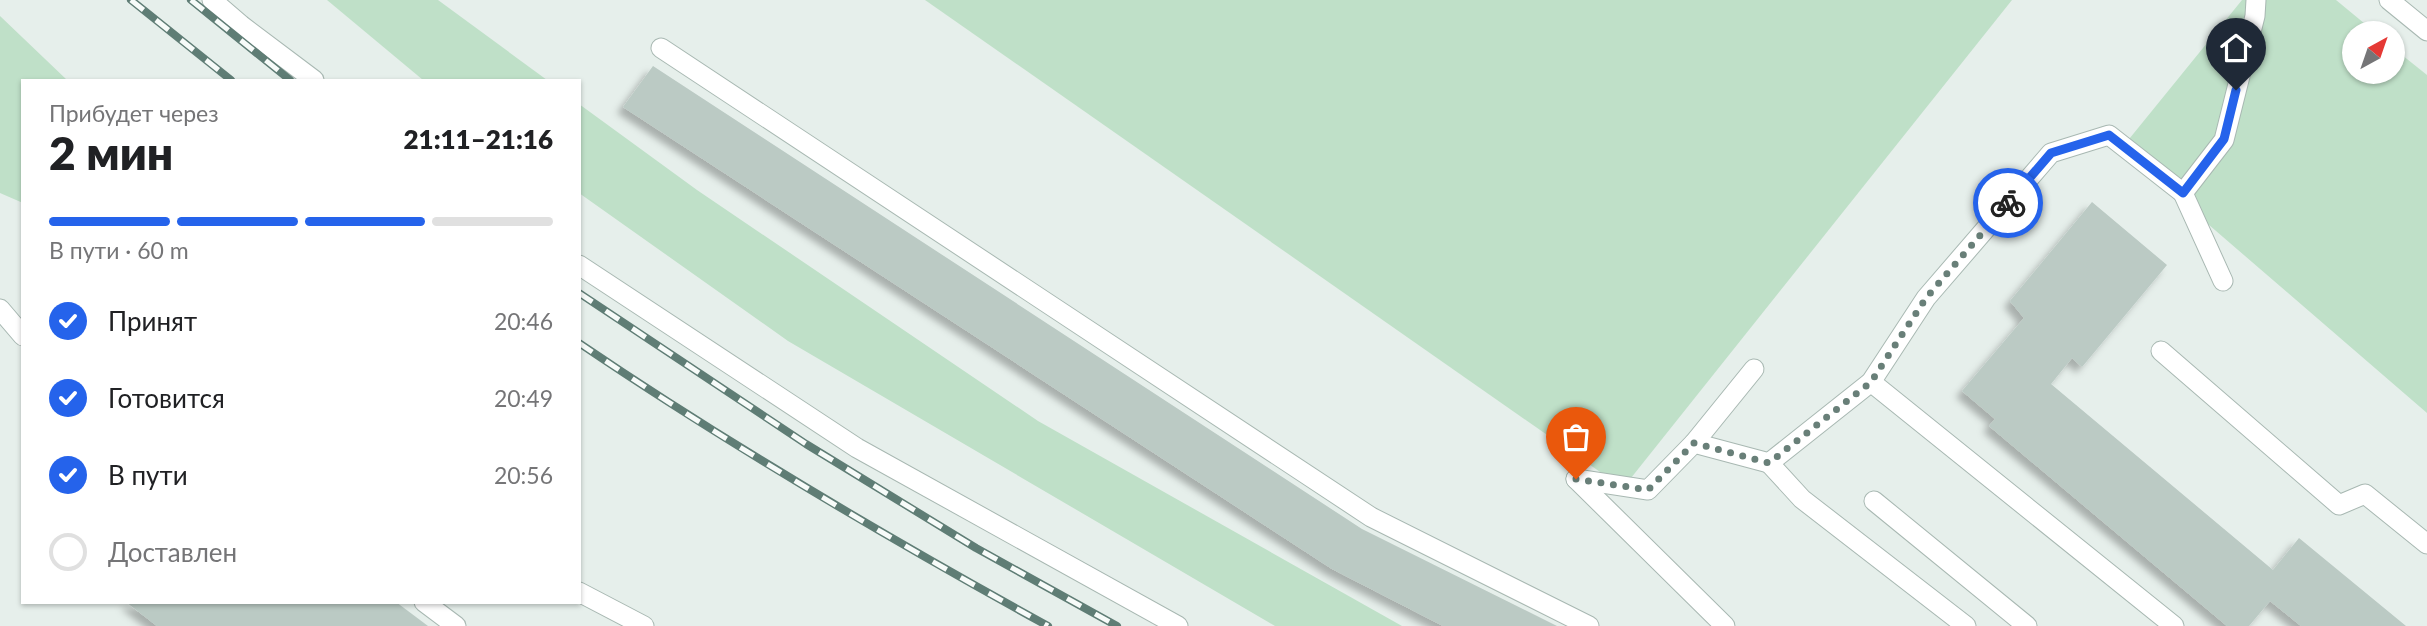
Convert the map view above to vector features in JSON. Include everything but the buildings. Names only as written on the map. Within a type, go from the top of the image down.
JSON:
[{"type":"lane","points":[[212,0],[313,79]]},
{"type":"lane","points":[[2183,193],[2224,139],[2255,16],[2256,0]]},
{"type":"lane","points":[[2389,0],[2427,31]]},
{"type":"lane","points":[[661,48],[1371,517],[1589,626]]},
{"type":"lane","points":[[1769,463],[1871,382],[1926,298],[2051,153],[2109,135],[2183,193],[2222,281]]},
{"type":"lane","points":[[581,266],[857,448],[1178,626]]},
{"type":"lane","points":[[0,309],[21,334]]},
{"type":"lane","points":[[2161,351],[2339,505],[2365,494],[2427,544]]},
{"type":"lane","points":[[1725,626],[1576,479],[1648,490],[1694,443],[1754,369]]},
{"type":"lane","points":[[1871,382],[2175,626]]},
{"type":"lane","points":[[1694,443],[1769,463],[1802,499],[1966,626]]},
{"type":"lane","points":[[1874,501],[2027,626]]},
{"type":"lane","points":[[581,593],[644,626]]},
{"type":"lane","points":[[427,604],[456,626]]},
{"type":"green space","points":[[327,0],[438,0],[546,79],[422,79]]},
{"type":"green space","points":[[925,0],[2012,0],[1623,488]]},
{"type":"green space","points":[[2242,0],[2336,0],[2361,21],[2342,21],[2342,84],[2405,84],[2405,57],[2427,75],[2427,413],[2121,149]]},
{"type":"green space","points":[[0,16],[66,79],[21,79],[21,202],[0,193]]},
{"type":"green space","points":[[581,105],[697,190],[1038,421],[1402,626],[1275,626],[788,341],[581,194]]},
{"type":"railway","points":[[131,0],[230,79]]},
{"type":"railway","points":[[191,0],[289,79]]},
{"type":"railway","points":[[581,294],[806,444],[976,548],[1117,626]]},
{"type":"railway","points":[[581,344],[810,490],[1048,626]]},
{"type":"way so far","points":[[1576,479],[1648,490],[1694,443],[1769,463],[1871,382],[1926,298],[2008,203]]},
{"type":"route","points":[[2008,203],[2051,153],[2109,135],[2183,193],[2224,139],[2236,90]]}]
